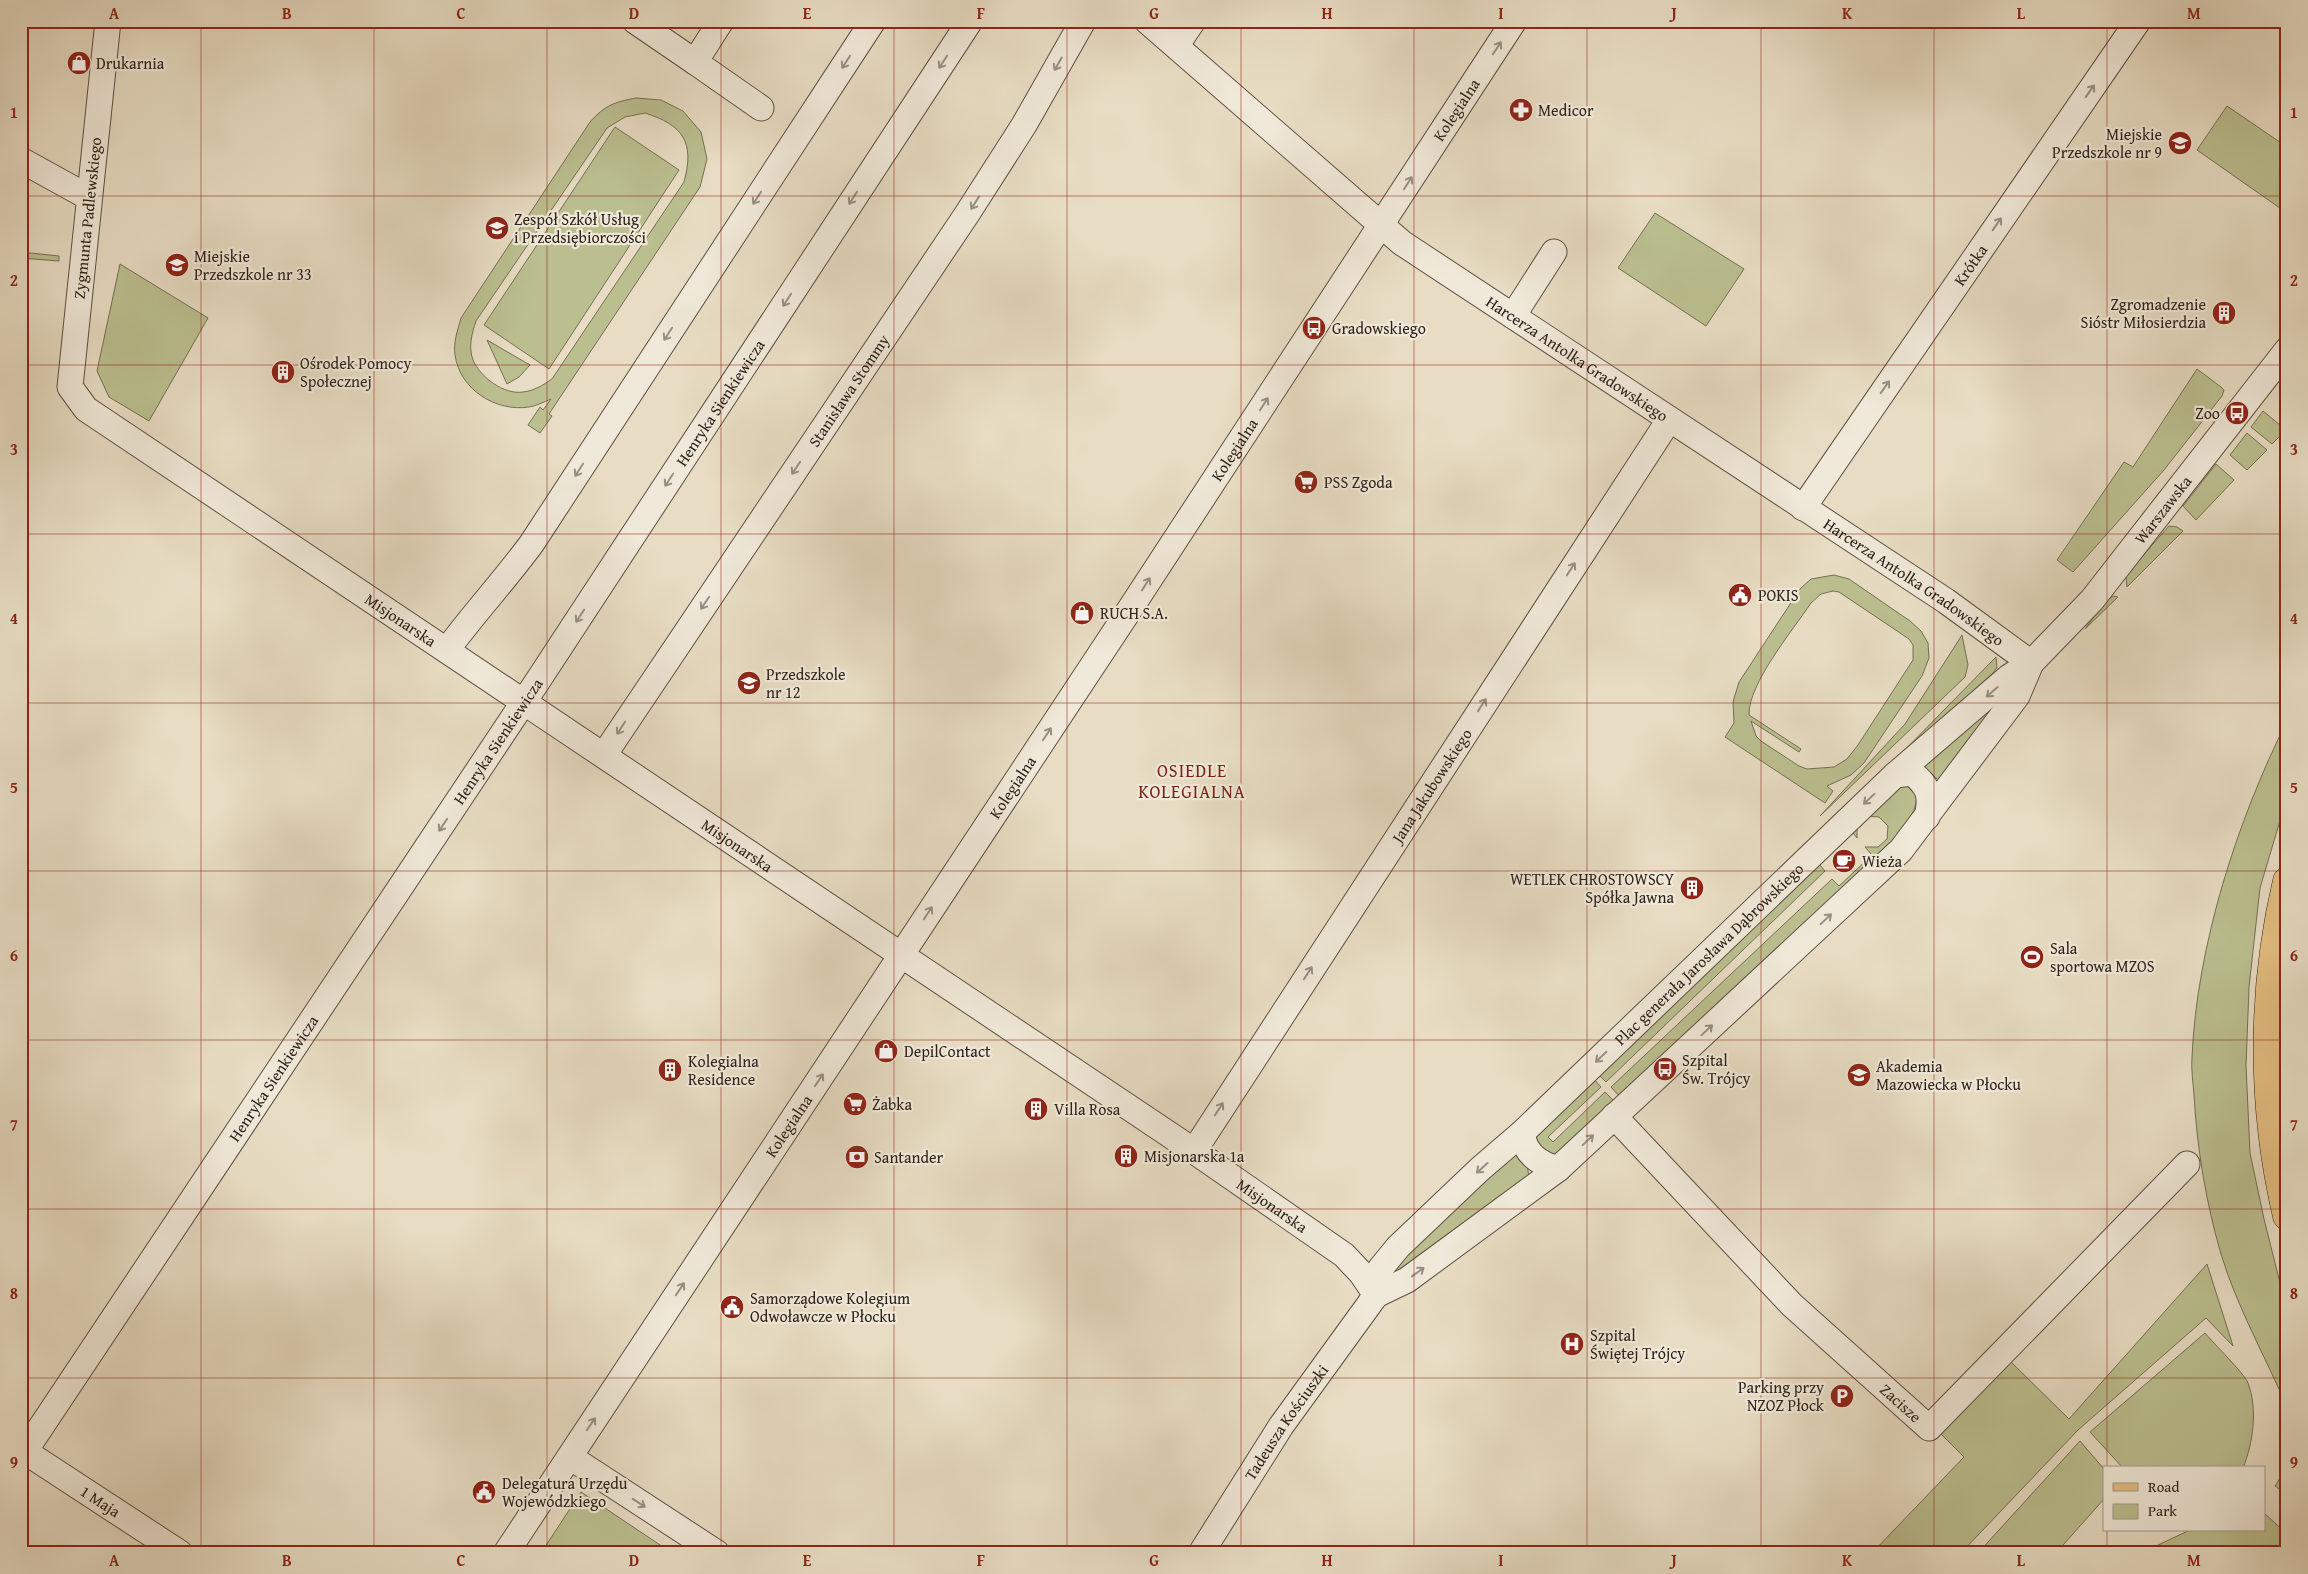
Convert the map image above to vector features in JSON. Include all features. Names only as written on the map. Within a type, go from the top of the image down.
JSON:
[{"type":"main road","points":[[2287,881],[2272,967],[2267,1053],[2272,1130],[2287,1216]]},
{"type":"street","name":"Zygmunta Padlewskiego","points":[[86,409],[70,387],[88,197],[108,21]]},
{"type":"street","points":[[635,21],[760,108]]},
{"type":"street","points":[[695,62],[721,21]]},
{"type":"street","points":[[447,650],[506,579],[532,543],[873,21]]},
{"type":"street","name":"Henryka Sienkiewicza","points":[[23,1453],[524,702],[970,21]]},
{"type":"street","name":"Stanisława Stommy","points":[[604,755],[967,214],[1024,125],[1082,21]]},
{"type":"street","name":"Harcerza Antolka Gradowskiego","points":[[1147,21],[1402,243],[1946,601],[2030,663]]},
{"type":"street","points":[[1176,46],[1193,21]]},
{"type":"street","name":"Kolegialna","points":[[506,1553],[1132,606],[1514,21]]},
{"type":"street","name":"Krótka","points":[[1803,508],[2138,21]]},
{"type":"street","points":[[21,160],[88,197]]},
{"type":"street","points":[[1513,316],[1554,252]]},
{"type":"street","name":"Warszawska","points":[[2030,663],[2092,600],[2287,350]]},
{"type":"street","name":"Misjonarska","points":[[86,409],[901,954],[1344,1254],[1362,1273],[1376,1295]]},
{"type":"street","name":"Jana Jakubowskiego","points":[[1194,1151],[1669,420]]},
{"type":"street","points":[[1376,1295],[1408,1280],[1558,1168],[1900,850],[1927,817],[2017,696],[2030,663]]},
{"type":"street","name":"Plac generała Jarosława Dąbrowskiego","points":[[1376,1295],[1380,1269],[1398,1247],[1522,1133],[1895,775],[2009,677],[2030,663]]},
{"type":"street","points":[[1895,775],[1912,773],[1923,781],[1930,794],[1927,817]]},
{"type":"street","name":"Zacisze","points":[[1614,1116],[1792,1305],[1930,1428],[2187,1164]]},
{"type":"street","points":[[1522,1133],[1523,1140],[1541,1164],[1558,1168]]},
{"type":"street","name":"Tadeusza Kościuszki","points":[[1201,1553],[1281,1426],[1376,1295]]},
{"type":"street","name":"1 Maja","points":[[23,1453],[180,1553]]},
{"type":"street","points":[[570,1456],[717,1553]]},
{"type":"green space","points":[[636,98],[661,100],[683,111],[701,132],[707,159],[700,187],[549,414],[552,416],[540,433],[528,425],[540,407],[543,410],[551,399],[540,404],[517,408],[492,402],[482,396],[464,379],[458,367],[455,355],[457,331],[461,318],[590,122],[606,108],[616,103]],"holes":[[[645,113],[669,123],[677,130],[687,146],[688,156],[684,182],[552,379],[535,389],[523,392],[508,391],[494,384],[481,373],[473,360],[471,340],[476,321],[607,128],[625,117]]]},
{"type":"green space","points":[[2227,106],[2287,147],[2287,213],[2197,150]]},
{"type":"green space","points":[[615,127],[679,170],[549,369],[484,325]]},
{"type":"green space","points":[[1655,213],[1744,269],[1706,326],[1618,268]]},
{"type":"green space","points":[[21,252],[59,256],[59,261],[21,258]]},
{"type":"green space","points":[[120,264],[208,318],[149,421],[109,397],[97,371]]},
{"type":"green space","points":[[487,340],[530,365],[519,377],[507,384]]},
{"type":"green space","points":[[2197,369],[2224,390],[2222,396],[2164,470],[2073,572],[2057,560],[2124,462],[2133,467]]},
{"type":"green space","points":[[2263,411],[2286,430],[2272,444],[2251,427]]},
{"type":"green space","points":[[2247,433],[2267,450],[2247,470],[2230,455]]},
{"type":"green space","points":[[2216,464],[2234,480],[2196,520],[2183,506]]},
{"type":"green space","points":[[2169,526],[2177,527],[2183,531],[2127,587],[2126,577],[2128,572]]},
{"type":"green space","points":[[1834,575],[1849,579],[1910,621],[1921,631],[1928,643],[1929,658],[1922,676],[1864,763],[1851,775],[1827,786],[1833,791],[1825,803],[1725,737],[1734,723],[1733,702],[1739,682],[1800,589],[1811,579]],"holes":[[[1833,591],[1839,592],[1909,639],[1913,645],[1913,660],[1847,759],[1834,767],[1807,769],[1799,766],[1756,736],[1751,721],[1799,752],[1801,749],[1749,715],[1751,702],[1763,673],[1811,603],[1821,594]]]},
{"type":"green space","points":[[2114,596],[2118,597],[2085,629],[2106,600]]},
{"type":"green space","points":[[1962,635],[1968,665],[1965,677],[1820,816],[1905,724]]},
{"type":"green space","points":[[1996,657],[1997,668],[1992,674],[1892,763]]},
{"type":"green space","points":[[2012,684],[1940,782],[1922,764]]},
{"type":"green space","points":[[2287,721],[2287,797],[2260,888],[2249,987],[2246,1066],[2250,1153],[2264,1219],[2281,1287],[2287,1302],[2287,1407],[2243,1312],[2221,1254],[2211,1215],[2197,1135],[2192,1057],[2195,1015],[2202,971],[2223,884],[2252,800]]},
{"type":"green space","points":[[1906,785],[1917,796],[1916,803],[1908,821],[1892,842],[1621,1098],[1611,1087],[1832,879],[1839,886],[1872,855],[1865,847],[1878,847],[1887,839],[1888,826],[1879,817],[1867,816],[1857,825],[1857,838],[1853,833],[1819,864],[1825,871],[1606,1082],[1595,1071],[1891,788]]},
{"type":"green space","points":[[1590,1075],[1601,1087],[1548,1137],[1553,1142],[1605,1092],[1616,1103],[1554,1157],[1543,1153],[1534,1135]]},
{"type":"green space","points":[[1514,1153],[1527,1163],[1529,1178],[1394,1275],[1390,1269]]},
{"type":"green space","points":[[2207,1264],[2233,1346],[2206,1318],[2078,1430],[1961,1553],[1872,1553],[1964,1457],[1940,1433],[2008,1359],[2069,1419]]},
{"type":"green space","points":[[2205,1333],[2245,1378],[2251,1393],[2253,1404],[2252,1437],[2244,1466],[2121,1466],[2090,1432]]},
{"type":"green space","points":[[2080,1441],[2103,1468],[2103,1500],[2056,1553],[1978,1553]]},
{"type":"green space","points":[[2287,1460],[2287,1495],[2275,1486],[2282,1475]]},
{"type":"green space","points":[[581,1492],[672,1553],[541,1553]]},
{"type":"green space","points":[[2266,1515],[2287,1534],[2287,1542],[2269,1553],[2141,1553],[2186,1532],[2266,1532]]},
{"type":"place","name":"Drukarnia","points":[[79,63]]},
{"type":"place","name":"Medicor","points":[[1521,110]]},
{"type":"place","name":"Miejskie Przedszkole nr 9","points":[[2180,143]]},
{"type":"place","name":"Zespół Szkół Usług i Przedsiębiorczości","points":[[497,228]]},
{"type":"place","name":"Miejskie Przedszkole nr 33","points":[[177,265]]},
{"type":"place","name":"Zgromadzenie Sióstr Miłosierdzia","points":[[2224,313]]},
{"type":"place","name":"Gradowskiego","points":[[1314,328]]},
{"type":"place","name":"Ośrodek Pomocy Społecznej","points":[[283,372]]},
{"type":"place","name":"Zoo","points":[[2237,413]]},
{"type":"place","name":"PSS Zgoda","points":[[1306,482]]},
{"type":"place","name":"POKIS","points":[[1740,595]]},
{"type":"place","name":"RUCH S.A.","points":[[1082,613]]},
{"type":"place","name":"Przedszkole nr 12","points":[[749,683]]},
{"type":"place","name":"Wieża","points":[[1844,861]]},
{"type":"place","name":"WETLEK CHROSTOWSCY Spółka Jawna","points":[[1692,888]]},
{"type":"place","name":"Sala sportowa MZOS","points":[[2032,957]]},
{"type":"place","name":"DepilContact","points":[[886,1051]]},
{"type":"place","name":"Szpital Św. Trójcy","points":[[1665,1069]]},
{"type":"place","name":"Kolegialna Residence","points":[[670,1070]]},
{"type":"place","name":"Akademia Mazowiecka w Płocku","points":[[1859,1075]]},
{"type":"place","name":"Żabka","points":[[855,1104]]},
{"type":"place","name":"Villa Rosa","points":[[1036,1109]]},
{"type":"place","name":"Misjonarska 1a","points":[[1126,1156]]},
{"type":"place","name":"Santander","points":[[857,1157]]},
{"type":"place","name":"Samorządowe Kolegium Odwoławcze w Płocku","points":[[732,1307]]},
{"type":"place","name":"Szpital Świętej Trójcy","points":[[1572,1344]]},
{"type":"place","name":"Parking przy NZOZ Płock","points":[[1842,1396]]},
{"type":"place","name":"Delegatura Urzędu Wojewódzkiego","points":[[484,1492]]},
{"type":"district","name":"OSIEDLE KOLEGIALNA","points":[[1192,781]]}]
